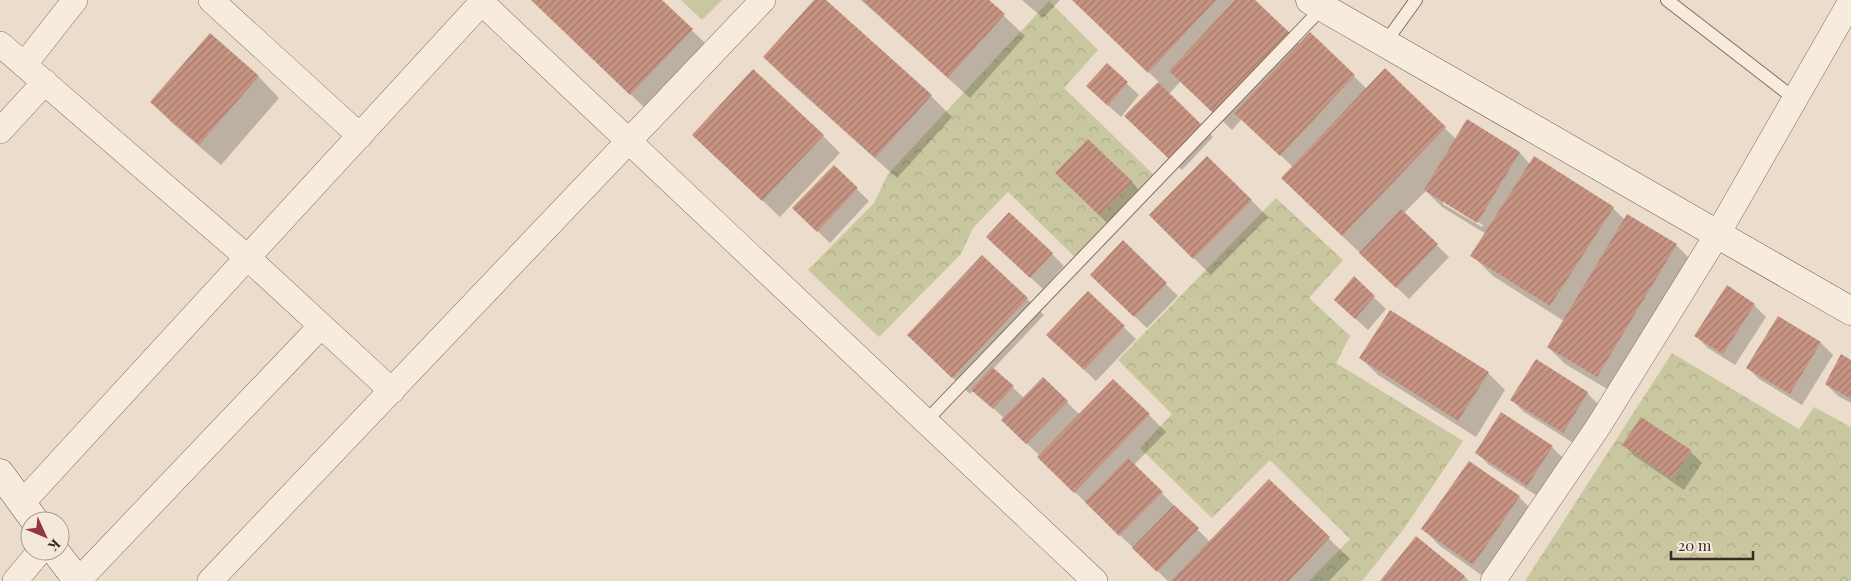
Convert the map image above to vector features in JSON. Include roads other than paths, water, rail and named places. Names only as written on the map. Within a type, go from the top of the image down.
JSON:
[{"type":"main road","points":[[1317,4],[1851,311]]},
{"type":"main road","points":[[0,473],[27,511]]},
{"type":"main road","points":[[63,561],[78,581]]},
{"type":"street","points":[[24,64],[75,0]]},
{"type":"street","points":[[211,0],[360,136]]},
{"type":"street","points":[[210,581],[762,0]]},
{"type":"street","points":[[29,511],[248,258],[482,1],[1095,581]]},
{"type":"street","points":[[1493,581],[1598,428],[1717,235],[1851,1]]},
{"type":"street","points":[[0,44],[248,258],[392,391]]},
{"type":"street","points":[[0,131],[45,82]]},
{"type":"street","points":[[78,581],[321,326]]},
{"type":"street","points":[[15,581],[32,561]]},
{"type":"lane","points":[[1385,43],[1416,0]]},
{"type":"lane","points":[[1666,0],[1795,99]]},
{"type":"lane","points":[[926,421],[1317,4]]}]
